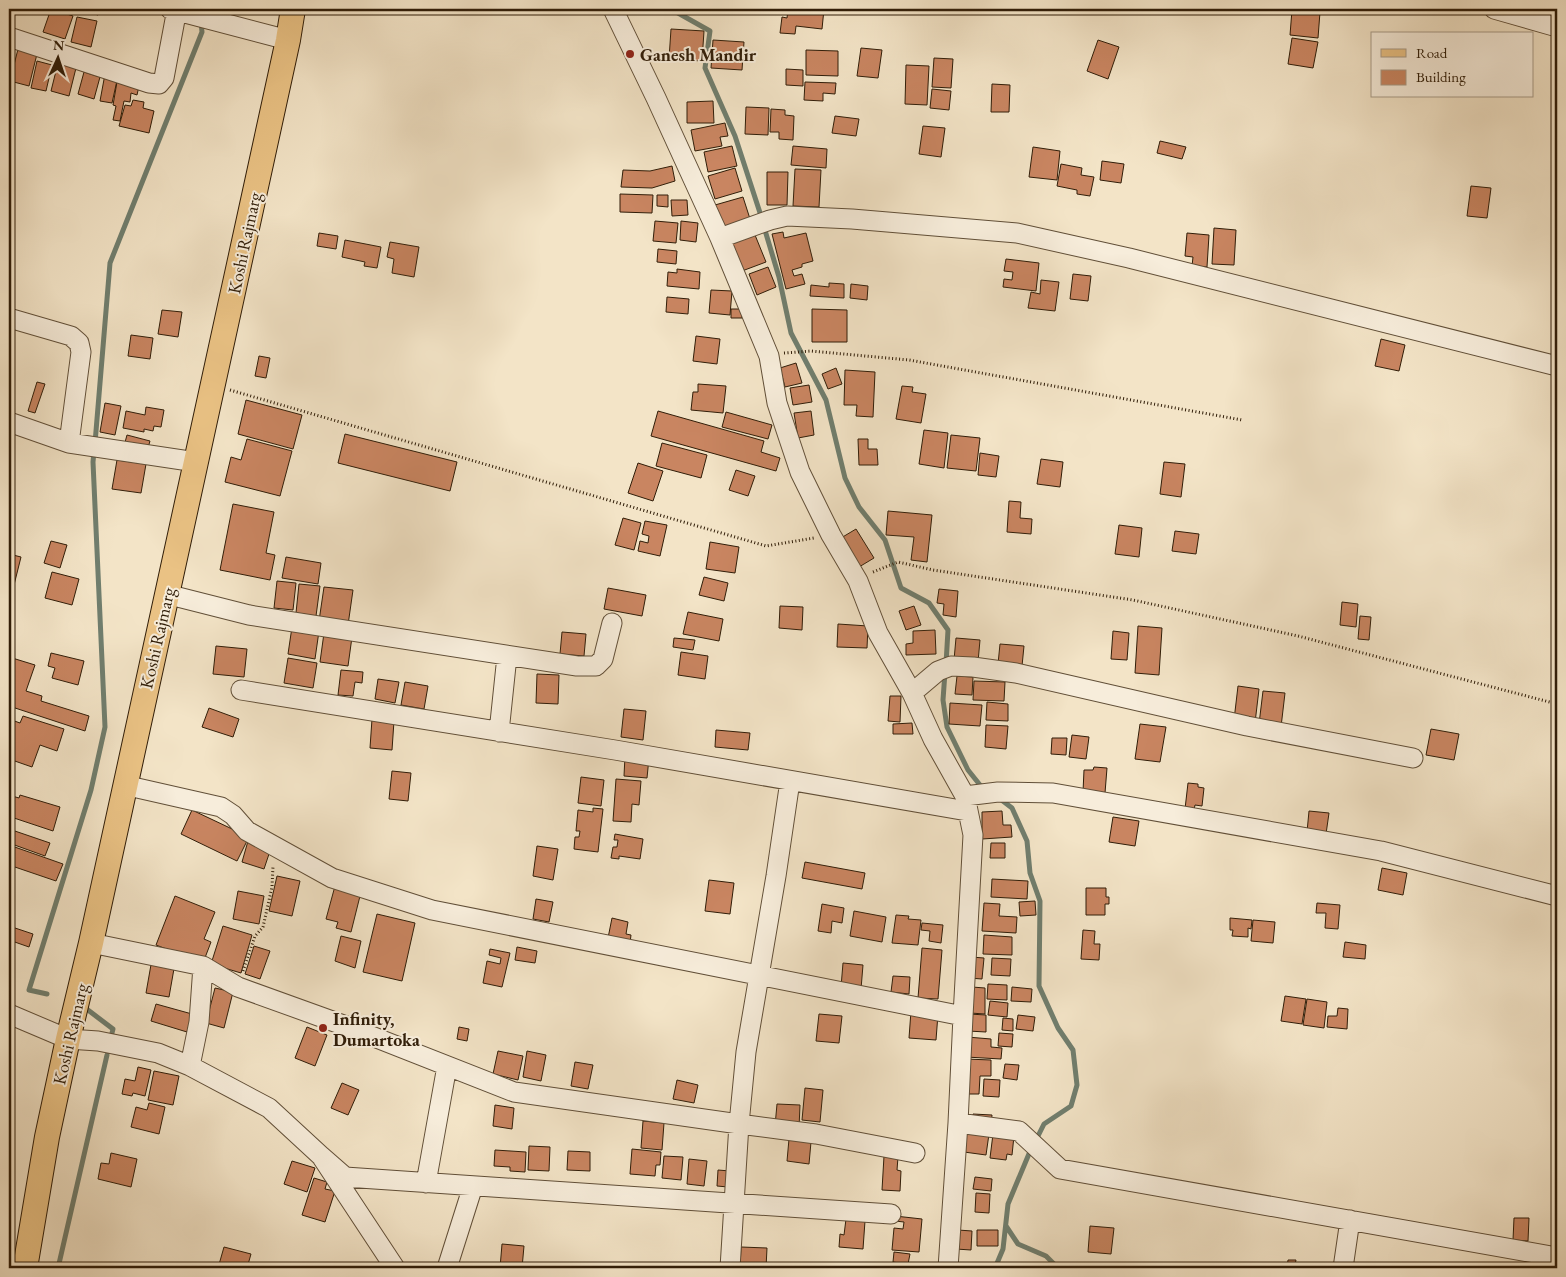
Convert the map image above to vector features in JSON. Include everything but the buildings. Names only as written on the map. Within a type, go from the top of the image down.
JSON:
[{"type":"main road","name":"Koshi Rajmarg","points":[[25,1268],[47,1138],[68,1038],[91,943],[288,40],[293,9]]},
{"type":"street","points":[[613,9],[720,238],[769,356],[777,403],[800,472],[831,535],[858,581],[878,633],[912,693],[934,739],[978,798],[973,835],[958,1123],[948,1268]]},
{"type":"street","points":[[1494,9],[1557,27]]},
{"type":"street","points":[[9,37],[149,83],[159,84],[164,78],[178,11],[288,40]]},
{"type":"street","points":[[720,238],[786,216],[852,219],[1017,234],[1129,258],[1557,366]]},
{"type":"street","points":[[9,318],[72,336],[79,343],[81,352],[76,444]]},
{"type":"street","points":[[9,422],[76,444],[196,462]]},
{"type":"street","points":[[166,594],[249,615],[577,666],[596,666],[603,659],[612,623]]},
{"type":"street","points":[[499,732],[507,656]]},
{"type":"street","points":[[912,693],[944,669],[972,667],[1016,672],[1247,726],[1412,758]]},
{"type":"street","points":[[241,690],[615,750],[790,781],[978,798],[1053,793],[1380,851],[1557,896]]},
{"type":"street","points":[[730,1268],[733,1203],[746,1052],[790,781]]},
{"type":"street","points":[[124,785],[221,808],[233,815],[247,831],[332,878],[432,910],[963,1016]]},
{"type":"street","points":[[91,943],[203,966],[238,987],[514,1092],[816,1134],[915,1153]]},
{"type":"street","points":[[190,1066],[199,1022],[203,966]]},
{"type":"street","points":[[9,1014],[68,1038],[98,1041],[158,1053],[190,1066],[269,1108],[345,1177],[891,1214]]},
{"type":"street","points":[[426,1183],[447,1066]]},
{"type":"street","points":[[958,1123],[1018,1131],[1060,1169],[1557,1257]]},
{"type":"street","points":[[321,1156],[395,1268]]},
{"type":"street","points":[[448,1268],[473,1186]]},
{"type":"street","points":[[1343,1268],[1350,1220]]},
{"type":"path","points":[[790,352],[909,360],[1242,420]]},
{"type":"path","points":[[213,385],[766,546],[831,535]]},
{"type":"path","points":[[877,570],[898,562],[933,570],[1133,600],[1298,636],[1557,704]]},
{"type":"path","points":[[238,987],[255,936],[263,927],[277,848]]},
{"type":"waterway","points":[[677,9],[678,13],[710,31],[705,68],[735,136],[762,219]]},
{"type":"waterway","points":[[95,443],[110,263],[202,32],[201,22]]},
{"type":"waterway","points":[[764,227],[779,277],[791,333],[826,400],[845,478],[859,507],[885,540],[901,588],[929,603],[948,630],[946,664]]},
{"type":"waterway","points":[[47,994],[29,990],[91,790],[105,727],[94,451]]},
{"type":"waterway","points":[[945,672],[943,700],[947,727],[968,770],[980,785],[986,789]]},
{"type":"waterway","points":[[999,798],[1012,808],[1027,841],[1030,873],[1040,901],[1039,986],[1058,1028],[1073,1050],[1077,1085],[1071,1106],[1044,1124],[1035,1142]]},
{"type":"waterway","points":[[84,1007],[113,1029],[111,1037]]},
{"type":"waterway","points":[[58,1268],[107,1055]]},
{"type":"waterway","points":[[995,1268],[1003,1249],[1008,1204],[1031,1149]]},
{"type":"waterway","points":[[1006,1226],[1018,1244],[1046,1256],[1058,1268]]},
{"type":"place","name":"Ganesh Mandir","points":[[630,54]]},
{"type":"place","name":"Infinity, Dumartoka","points":[[323,1028]]}]
